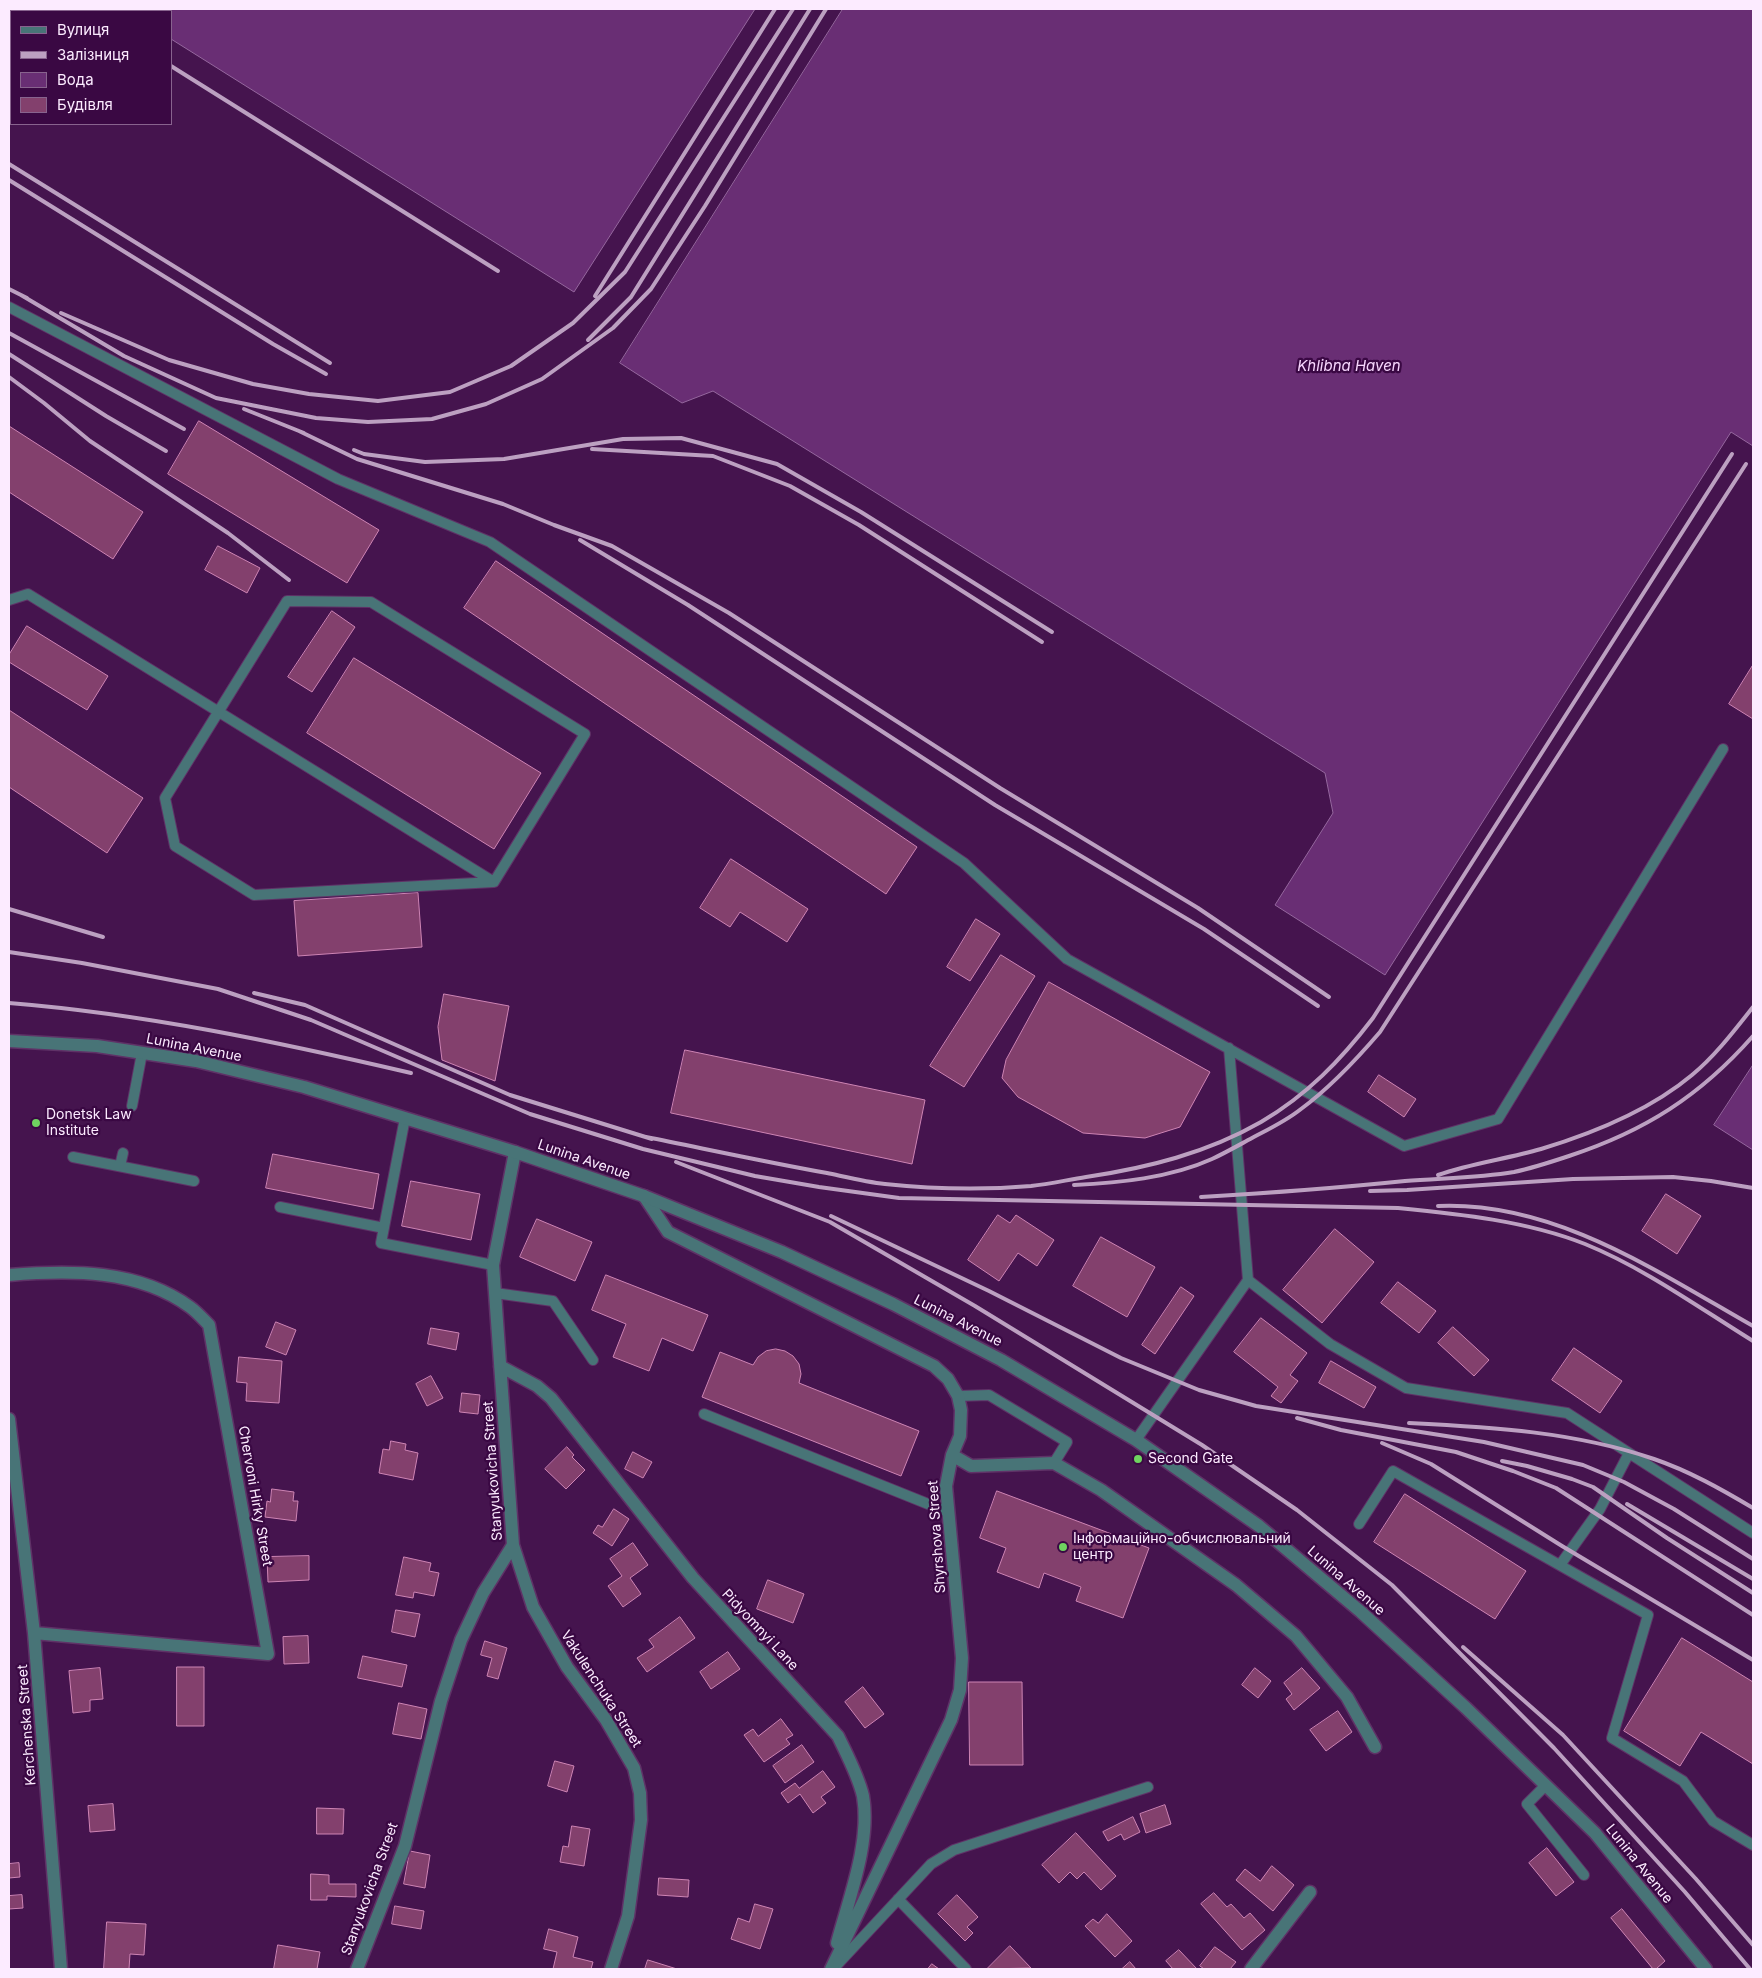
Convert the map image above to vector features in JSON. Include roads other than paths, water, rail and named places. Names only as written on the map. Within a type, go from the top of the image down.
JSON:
[{"type":"street","name":"Lunina Avenue","points":[[9,1040],[97,1046],[196,1061],[304,1086],[515,1152],[644,1196],[782,1252],[893,1304],[1001,1360],[1136,1440],[1259,1526],[1346,1600],[1466,1708],[1595,1833],[1706,1969]]},
{"type":"street","name":"Stanyukovicha Street","points":[[357,1969],[405,1846],[441,1701],[461,1640],[483,1593],[513,1545],[493,1266],[515,1152]]},
{"type":"street","name":"Shyrshova Street","points":[[644,1196],[668,1232],[934,1366],[948,1379],[958,1396],[962,1424],[960,1436],[952,1455],[946,1486],[962,1658],[960,1690],[951,1720],[831,1969]]},
{"type":"street","name":"Chervoni Hirky Street","points":[[9,1276],[96,1273],[128,1279],[159,1290],[189,1306],[209,1325],[268,1654],[34,1633]]},
{"type":"street","name":"Pidyomnyi Lane","points":[[500,1366],[537,1386],[551,1398],[692,1578],[838,1736],[852,1764],[862,1796],[866,1825],[831,1969]]},
{"type":"street","name":"Kerchenska Street","points":[[9,1419],[34,1633],[61,1969]]},
{"type":"street","points":[[952,1455],[971,1466],[1054,1463],[1101,1490],[1236,1586],[1296,1636],[1347,1697],[1375,1747]]},
{"type":"street","name":"Vakulenchuka Street","points":[[513,1545],[533,1607],[567,1667],[606,1720],[634,1768],[640,1793],[641,1820],[628,1916],[618,1954],[611,1969]]},
{"type":"street","points":[[1251,1969],[1310,1892]]},
{"type":"lane","points":[[9,308],[338,478],[490,542],[964,863],[1067,959],[1404,1146],[1498,1119],[1722,749]]},
{"type":"lane","points":[[9,600],[28,594],[494,882]]},
{"type":"lane","points":[[287,601],[371,602],[585,734],[494,882],[254,895],[175,846],[166,798],[287,601]]},
{"type":"lane","points":[[1136,1440],[1248,1280],[1229,1048]]},
{"type":"lane","points":[[132,1106],[142,1053]]},
{"type":"lane","points":[[405,1118],[381,1243],[493,1266]]},
{"type":"lane","points":[[120,1166],[123,1153]]},
{"type":"lane","points":[[72,1157],[194,1181]]},
{"type":"lane","points":[[280,1207],[384,1228]]},
{"type":"lane","points":[[1248,1280],[1330,1344],[1406,1388],[1567,1413],[1753,1532]]},
{"type":"lane","points":[[495,1293],[553,1301],[593,1360]]},
{"type":"lane","points":[[958,1396],[989,1395],[1068,1442],[1054,1463]]},
{"type":"lane","points":[[704,1414],[948,1512]]},
{"type":"lane","points":[[1560,1565],[1600,1509],[1629,1453]]},
{"type":"lane","points":[[1359,1524],[1393,1471],[1648,1615],[1612,1738],[1683,1781],[1713,1821],[1753,1845]]},
{"type":"lane","points":[[1546,1785],[1527,1804],[1584,1874]]},
{"type":"lane","points":[[831,1969],[931,1864],[954,1850],[1148,1787]]},
{"type":"lane","points":[[898,1899],[966,1969]]},
{"type":"water","points":[[123,9],[755,9],[574,292],[172,40],[172,10]]},
{"type":"water","name":"Khlibna Haven","points":[[843,9],[1753,9],[1753,446],[1731,432],[1385,975],[1275,905],[1333,813],[1325,773],[713,391],[682,403],[620,363]]},
{"type":"water","points":[[1753,1065],[1753,1150],[1714,1125]]},
{"type":"railway","points":[[595,296],[775,9]]},
{"type":"railway","points":[[61,313],[169,360],[253,384],[309,394],[378,401],[450,392],[511,366],[573,323],[625,272],[793,9]]},
{"type":"railway","points":[[588,340],[631,297],[810,9]]},
{"type":"railway","points":[[21,295],[124,356],[216,398],[316,418],[368,422],[432,419],[486,404],[542,379],[613,328],[651,289],[705,206],[826,9]]},
{"type":"railway","points":[[172,67],[498,271]]},
{"type":"railway","points":[[9,164],[330,363]]},
{"type":"railway","points":[[9,180],[273,344],[326,374]]},
{"type":"railway","points":[[9,289],[27,298]]},
{"type":"railway","points":[[9,333],[184,429]]},
{"type":"railway","points":[[9,354],[106,416],[166,451]]},
{"type":"railway","points":[[9,377],[90,441],[228,533],[289,580]]},
{"type":"railway","points":[[244,409],[304,433]]},
{"type":"railway","points":[[299,431],[357,459],[503,504],[612,546],[729,613],[1000,788],[1198,908],[1329,997]]},
{"type":"railway","points":[[354,450],[364,454],[425,462],[504,459],[623,439],[681,438],[777,464],[861,512],[1052,632]]},
{"type":"railway","points":[[592,449],[713,456],[790,486],[859,525],[1042,642]]},
{"type":"railway","points":[[646,1137],[863,1181],[940,1188],[995,1188],[1045,1184],[1154,1164],[1198,1151],[1240,1133],[1278,1112],[1322,1076],[1373,1018],[1732,454]]},
{"type":"railway","points":[[1074,1185],[1126,1181],[1161,1175],[1179,1171],[1212,1159],[1277,1125],[1295,1113],[1323,1092],[1352,1063],[1380,1032],[1746,464]]},
{"type":"railway","points":[[580,540],[688,605],[995,805],[1204,929],[1318,1006]]},
{"type":"railway","points":[[9,909],[103,937]]},
{"type":"railway","points":[[9,952],[82,963],[218,989],[311,1020],[530,1114],[643,1149],[755,1176],[899,1198],[1398,1208],[1469,1216],[1516,1224],[1563,1236],[1628,1264],[1753,1341]]},
{"type":"railway","points":[[254,993],[305,1005],[510,1095],[652,1139]]},
{"type":"railway","points":[[9,1003],[110,1014],[211,1030],[411,1073]]},
{"type":"railway","points":[[1438,1175],[1561,1143],[1620,1120],[1658,1100],[1709,1060],[1753,1007]]},
{"type":"railway","points":[[1201,1197],[1487,1176],[1535,1167],[1597,1146],[1647,1123],[1692,1094],[1713,1077],[1753,1036]]},
{"type":"railway","points":[[676,1162],[830,1222],[975,1306],[1202,1445],[1297,1510],[1392,1585],[1554,1748],[1685,1892],[1750,1969]]},
{"type":"railway","points":[[1370,1191],[1573,1179],[1673,1177],[1753,1188]]},
{"type":"railway","points":[[1438,1206],[1481,1207],[1523,1215],[1563,1227],[1641,1263],[1753,1326]]},
{"type":"railway","points":[[831,1216],[989,1291],[1121,1358],[1199,1390],[1256,1406],[1484,1442],[1583,1465],[1624,1482],[1674,1509],[1753,1559]]},
{"type":"railway","points":[[1297,1418],[1341,1430],[1456,1452],[1556,1488],[1753,1615]]},
{"type":"railway","points":[[1409,1423],[1533,1432],[1624,1450],[1680,1469],[1717,1487],[1753,1508]]},
{"type":"railway","points":[[1382,1443],[1431,1464],[1562,1546],[1753,1660]]},
{"type":"railway","points":[[1502,1461],[1527,1466],[1593,1487],[1667,1538],[1753,1593]]},
{"type":"railway","points":[[1627,1504],[1753,1579]]},
{"type":"railway","points":[[1463,1647],[1563,1735],[1696,1879],[1753,1945]]},
{"type":"place","name":"Donetsk Law Institute","points":[[36,1123]]},
{"type":"place","name":"Second Gate","points":[[1138,1459]]},
{"type":"place","name":"Інформаційно-обчислювальний центр","points":[[1063,1547]]}]
